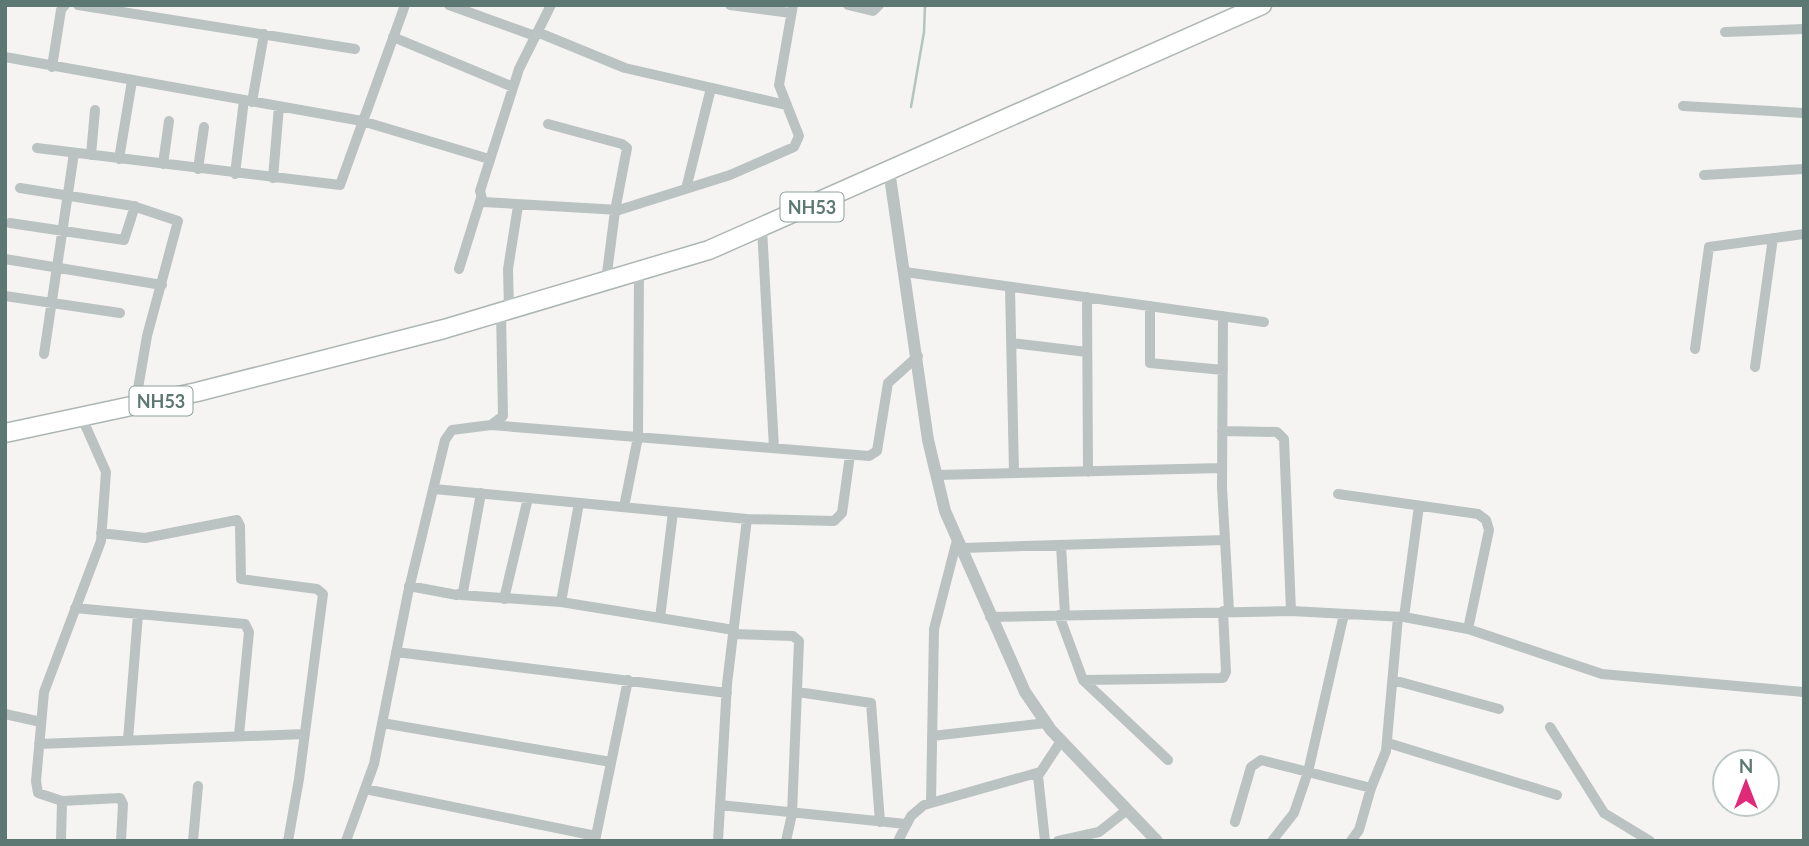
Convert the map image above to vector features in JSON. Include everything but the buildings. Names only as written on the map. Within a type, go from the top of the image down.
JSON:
[{"type":"highway","name":"NH53","points":[[5,433],[135,407],[505,311],[709,250],[1239,10],[1262,5]]},
{"type":"street","points":[[52,67],[61,10],[65,5]]},
{"type":"street","points":[[78,5],[355,48]]},
{"type":"street","points":[[156,17],[159,5]]},
{"type":"street","points":[[37,148],[338,186],[343,183],[357,120],[405,5]]},
{"type":"street","points":[[449,5],[625,68],[786,105]]},
{"type":"street","points":[[459,269],[481,198],[489,159],[513,87],[551,5]]},
{"type":"street","points":[[481,198],[483,202],[518,206],[615,211],[730,175],[794,147],[799,139],[779,85],[792,9],[730,5]]},
{"type":"street","points":[[848,5],[873,11],[879,5]]},
{"type":"street","points":[[1725,32],[1804,29]]},
{"type":"street","points":[[235,174],[264,34]]},
{"type":"street","points":[[393,37],[513,87]]},
{"type":"street","points":[[5,57],[357,120],[489,159]]},
{"type":"street","points":[[119,159],[132,81]]},
{"type":"street","points":[[686,189],[711,88]]},
{"type":"street","points":[[273,178],[279,106]]},
{"type":"street","points":[[1683,106],[1804,113]]},
{"type":"street","points":[[91,155],[95,110]]},
{"type":"street","points":[[163,164],[169,121]]},
{"type":"street","points":[[548,124],[625,146],[606,281]]},
{"type":"street","points":[[198,169],[204,127]]},
{"type":"street","points":[[44,354],[74,153]]},
{"type":"street","points":[[1704,175],[1804,169]]},
{"type":"street","points":[[889,170],[918,356],[928,440],[945,511],[1025,692],[1061,741],[1157,841]]},
{"type":"street","points":[[20,188],[135,206],[178,221],[146,341],[135,407]]},
{"type":"street","points":[[10,223],[124,240],[135,206]]},
{"type":"street","points":[[491,425],[502,416],[504,407],[505,311],[508,269],[518,206]]},
{"type":"street","points":[[762,228],[774,448]]},
{"type":"street","points":[[1695,349],[1709,247],[1804,234]]},
{"type":"street","points":[[1755,367],[1773,238]]},
{"type":"street","points":[[5,258],[162,285]]},
{"type":"street","points":[[624,507],[638,437],[639,271]]},
{"type":"street","points":[[905,272],[1264,322]]},
{"type":"street","points":[[1010,287],[1014,473]]},
{"type":"street","points":[[5,296],[120,313]]},
{"type":"street","points":[[1087,298],[1088,472]]},
{"type":"street","points":[[1150,306],[1150,363],[1223,370]]},
{"type":"street","points":[[1083,680],[1223,678],[1226,672],[1222,468],[1223,316]]},
{"type":"street","points":[[1012,343],[1087,352]]},
{"type":"street","points":[[346,841],[374,764],[410,586],[433,489],[448,434],[452,430],[491,425],[869,456],[877,451],[888,383],[918,356]]},
{"type":"street","points":[[82,418],[106,472],[101,533],[44,692],[37,787],[62,801],[120,798],[123,804],[121,841]]},
{"type":"street","points":[[1222,431],[1277,432],[1284,439],[1291,611]]},
{"type":"street","points":[[433,489],[747,519],[838,519],[842,513],[850,455]]},
{"type":"street","points":[[936,475],[1222,468]]},
{"type":"street","points":[[461,595],[481,493]]},
{"type":"street","points":[[1338,494],[1478,514],[1489,524],[1468,629]]},
{"type":"street","points":[[505,598],[528,498]]},
{"type":"street","points":[[561,602],[579,503]]},
{"type":"street","points":[[1351,841],[1359,830],[1388,743],[1401,617],[1419,506]]},
{"type":"street","points":[[660,618],[673,512]]},
{"type":"street","points":[[718,841],[727,692],[747,519]]},
{"type":"street","points":[[101,533],[145,538],[237,520],[240,526],[241,579],[321,591],[324,598],[300,775],[288,841]]},
{"type":"street","points":[[959,544],[1061,545],[1225,540]]},
{"type":"street","points":[[931,803],[934,629],[959,544]]},
{"type":"street","points":[[1061,545],[1062,615],[1083,680],[1168,760]]},
{"type":"street","points":[[410,586],[461,595],[561,602],[734,632],[797,637],[800,646],[792,814],[786,841]]},
{"type":"street","points":[[75,608],[245,624],[249,632],[239,735]]},
{"type":"street","points":[[990,617],[1226,611],[1291,611],[1401,617],[1468,629],[1602,674],[1804,692]]},
{"type":"street","points":[[128,740],[138,614]]},
{"type":"street","points":[[1272,841],[1293,813],[1308,772],[1344,614]]},
{"type":"street","points":[[396,652],[727,692]]},
{"type":"street","points":[[365,789],[596,838],[628,680]]},
{"type":"street","points":[[1393,680],[1499,709]]},
{"type":"street","points":[[798,692],[871,702],[880,822]]},
{"type":"street","points":[[5,714],[41,722]]},
{"type":"street","points":[[382,723],[611,762]]},
{"type":"street","points":[[932,736],[1046,723]]},
{"type":"street","points":[[1550,727],[1604,813],[1618,824],[1643,834],[1650,841]]},
{"type":"street","points":[[39,744],[305,734]]},
{"type":"street","points":[[1045,841],[1040,772],[1061,741]]},
{"type":"street","points":[[1388,743],[1557,795]]},
{"type":"street","points":[[1236,822],[1251,767],[1256,761],[1371,788]]},
{"type":"street","points":[[898,841],[906,824],[918,809],[1040,772]]},
{"type":"street","points":[[193,841],[198,786]]},
{"type":"street","points":[[61,841],[62,801]]},
{"type":"street","points":[[720,805],[906,824]]},
{"type":"street","points":[[1058,841],[1099,832],[1127,810]]},
{"type":"waterway","points":[[911,107],[924,32],[925,5]]}]
